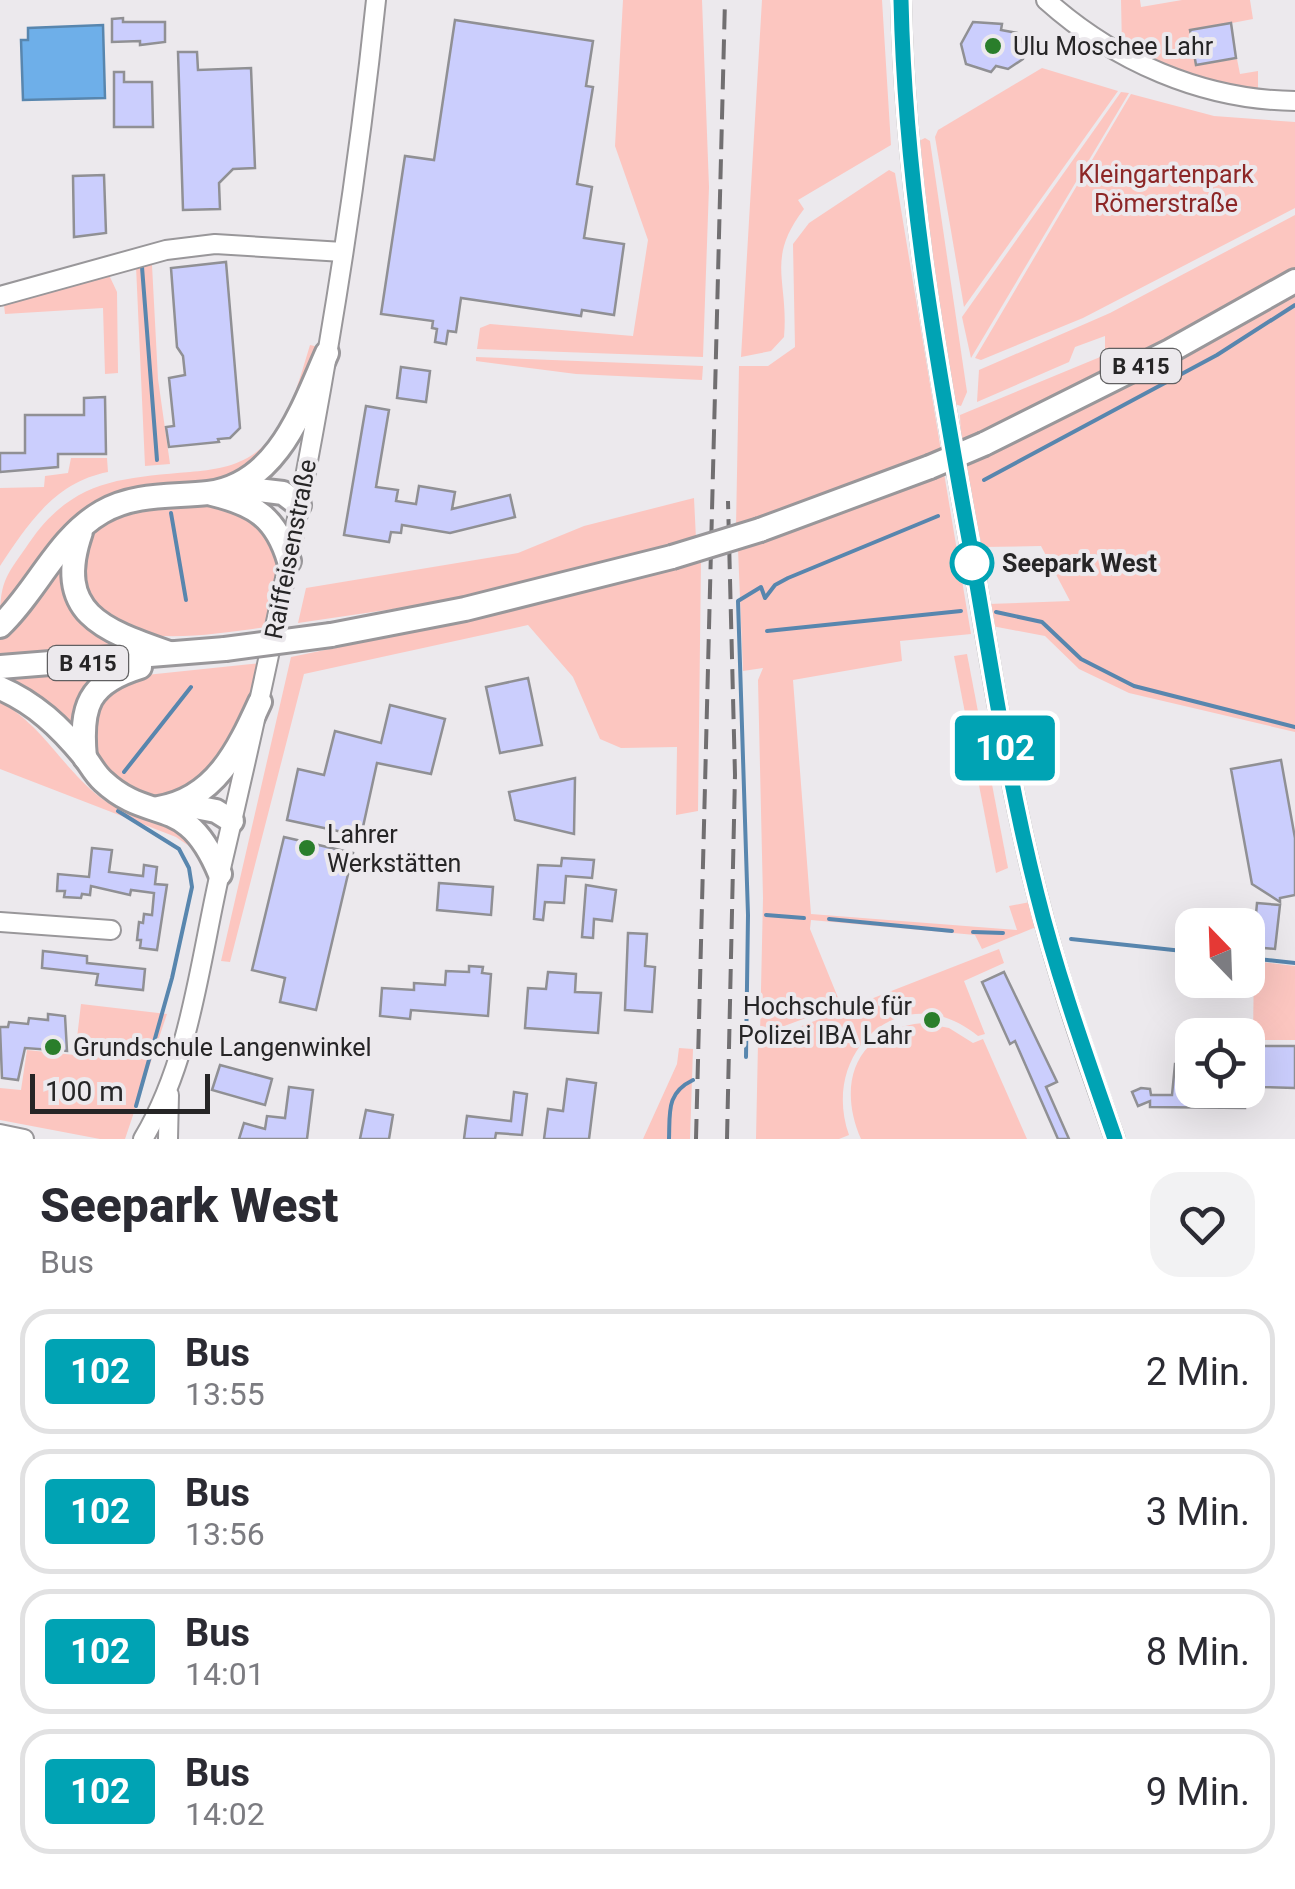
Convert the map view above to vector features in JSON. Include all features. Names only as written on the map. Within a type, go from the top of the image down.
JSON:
[{"type":"main road","name":"B 415","points":[[0,667],[177,656],[331,635],[502,601],[672,558],[760,530],[984,444],[1170,351],[1295,281]]},
{"type":"main road","points":[[238,494],[288,440],[327,353]]},
{"type":"main road","points":[[0,626],[20,606],[55,554],[83,527],[99,514],[135,499],[209,493],[238,494],[274,506],[299,504]]},
{"type":"main road","points":[[238,494],[275,525],[289,560]]},
{"type":"main road","points":[[83,527],[71,561],[73,589],[80,603],[114,634],[177,656]]},
{"type":"main road","points":[[85,758],[84,720],[93,693],[101,684],[115,674],[177,656]]},
{"type":"main road","points":[[0,688],[25,698],[61,730],[103,781],[124,796],[175,811],[216,812],[232,822]]},
{"type":"main road","points":[[175,811],[226,767],[260,702]]},
{"type":"main road","points":[[175,811],[208,844],[220,874]]},
{"type":"street","name":"Raiffeisenstraße","points":[[143,1139],[169,1092],[192,1009],[260,702],[327,353],[360,152],[376,0]]},
{"type":"street","points":[[900,0],[903,110],[920,247],[993,691],[1037,894],[1069,1008],[1115,1139]]},
{"type":"street","points":[[1046,0],[1082,32],[1138,65],[1216,92],[1295,101]]},
{"type":"street","points":[[0,296],[166,250],[215,244],[342,252]]},
{"type":"street","points":[[0,922],[111,930]]},
{"type":"street","name":"Raiffeisenstraße","points":[[168,1139],[169,1092]]},
{"type":"street","points":[[0,1134],[24,1139]]},
{"type":"green space","points":[[623,0],[702,0],[709,187],[703,357],[477,349],[480,328],[490,324],[633,336],[648,240],[615,146]]},
{"type":"green space","points":[[762,0],[882,0],[891,145],[798,200],[804,209],[785,242],[782,257],[784,337],[771,351],[741,357]]},
{"type":"green space","points":[[1121,0],[1140,0],[1141,7],[1182,0],[1250,0],[1253,19],[1190,31],[1196,65],[1237,59],[1240,74],[1258,71],[1258,95],[1218,88],[1122,47]]},
{"type":"green space","points":[[1042,68],[1118,91],[964,307],[935,137],[938,130]]},
{"type":"green space","points":[[1121,92],[1129,93],[971,358],[962,317]]},
{"type":"green space","name":"Kleingartenpark Römerstraße","points":[[1131,94],[1214,116],[1295,122],[1295,208],[1083,318],[981,360],[975,358]]},
{"type":"green space","points":[[925,138],[930,141],[967,392],[961,406],[951,403],[913,144]]},
{"type":"green space","points":[[889,170],[895,173],[941,451],[736,527],[739,366],[768,366],[795,347],[793,244],[809,223]]},
{"type":"green space","points":[[1295,215],[1295,272],[1070,394],[961,442],[960,415],[1105,355],[1105,336],[1075,347],[1069,362],[977,402],[979,370],[1110,313]]},
{"type":"green space","points":[[152,265],[158,379],[170,464],[145,466],[136,266]]},
{"type":"green space","points":[[109,275],[117,292],[118,373],[105,374],[103,308],[5,314],[4,305]]},
{"type":"green space","points":[[1295,289],[1295,732],[1129,693],[1079,669],[1045,636],[992,626],[988,604],[1070,601],[1041,546],[982,547],[964,462]]},
{"type":"green space","points":[[310,345],[319,347],[273,449],[224,480],[130,494],[0,618],[4,585],[11,570],[45,522],[80,494],[120,480],[232,465],[255,453],[284,418]]},
{"type":"green space","points":[[476,357],[703,366],[702,380],[576,374],[476,361]]},
{"type":"green space","points":[[71,458],[107,458],[108,472],[89,477],[58,495],[33,520],[0,566],[0,488],[44,487],[45,476],[68,473]]},
{"type":"green space","points":[[944,473],[971,634],[900,641],[902,661],[793,680],[811,914],[1017,930],[1009,906],[1030,902],[1036,927],[982,949],[975,935],[811,920],[810,929],[841,1005],[760,1035],[763,898],[758,680],[763,668],[743,671],[738,549]]},
{"type":"green space","points":[[694,498],[696,539],[488,595],[298,623],[306,588],[518,553],[584,526]]},
{"type":"green space","points":[[212,504],[241,508],[272,530],[279,566],[267,627],[190,636],[148,635],[115,625],[79,592],[87,538],[110,518],[144,509]]},
{"type":"green space","points":[[63,551],[72,599],[139,648],[0,659],[0,634]]},
{"type":"green space","points":[[701,560],[698,811],[676,815],[677,747],[621,748],[600,739],[573,677],[528,625],[304,674],[230,962],[221,961],[291,657],[407,633]]},
{"type":"green space","points":[[967,654],[1008,868],[996,873],[954,656]]},
{"type":"green space","points":[[261,663],[227,751],[193,788],[176,795],[140,794],[108,775],[97,760],[90,742],[93,703],[127,677]]},
{"type":"green space","points":[[105,671],[79,740],[0,678]]},
{"type":"green space","points":[[0,701],[30,724],[101,798],[170,829],[189,846],[176,837],[0,769]]},
{"type":"green space","points":[[999,949],[1004,963],[964,981],[985,1034],[978,1036],[950,1019],[922,1014],[897,1018],[874,1031],[857,1050],[846,1075],[843,1104],[849,1135],[839,1139],[756,1139],[758,1043]]},
{"type":"green space","points":[[1265,962],[1295,966],[1295,1040],[1265,1040],[1265,1018],[1253,1018],[1254,998],[1265,998]]},
{"type":"green space","points":[[81,1004],[167,1014],[125,1139],[100,1139],[0,1120],[0,1088],[21,1090],[27,1050],[75,1055]]},
{"type":"green space","points":[[923,1023],[949,1028],[973,1043],[983,1039],[1027,1139],[861,1139],[851,1098],[858,1062],[882,1036],[900,1027]]},
{"type":"green space","points":[[679,1048],[693,1049],[690,1139],[643,1139],[677,1064]]},
{"type":"water","points":[[103,25],[105,98],[23,100],[21,40],[28,40],[28,28]]},
{"type":"building","points":[[123,18],[123,22],[165,22],[165,42],[112,42],[112,19]]},
{"type":"building","points":[[455,20],[593,41],[586,86],[593,87],[577,184],[592,187],[584,238],[624,244],[614,315],[582,310],[581,316],[461,298],[456,332],[448,331],[446,344],[435,342],[437,329],[432,328],[433,321],[381,314],[405,156],[434,160]]},
{"type":"building","name":"Ulu Moschee Lahr","points":[[973,22],[1002,24],[1001,30],[1017,33],[1026,48],[1023,59],[1008,69],[996,66],[991,72],[966,64],[961,44]]},
{"type":"building","points":[[1231,23],[1236,58],[1196,65],[1190,30]]},
{"type":"building","points":[[178,52],[197,52],[198,70],[251,68],[255,168],[233,169],[219,183],[220,209],[183,210]]},
{"type":"building","points":[[114,72],[124,72],[124,82],[152,82],[153,127],[114,127]]},
{"type":"building","points":[[104,175],[106,233],[74,237],[73,176]]},
{"type":"building","points":[[226,262],[240,428],[230,438],[218,439],[219,442],[169,447],[166,427],[174,426],[169,378],[185,375],[183,356],[177,347],[171,268]]},
{"type":"building","points":[[401,367],[430,371],[426,402],[397,398]]},
{"type":"building","points":[[105,397],[106,454],[58,454],[58,467],[0,472],[0,453],[25,453],[25,415],[84,415],[84,398]]},
{"type":"building","points":[[366,406],[389,410],[376,487],[398,490],[396,501],[416,504],[419,486],[455,492],[452,509],[510,495],[515,517],[450,533],[402,525],[401,533],[391,532],[389,542],[344,535]]},
{"type":"building","points":[[528,678],[542,745],[500,753],[486,687]]},
{"type":"building","points":[[390,705],[445,719],[431,774],[377,763],[361,836],[287,820],[298,769],[324,775],[335,731],[381,743]]},
{"type":"building","points":[[1281,760],[1295,838],[1295,895],[1280,898],[1280,902],[1252,884],[1231,769]]},
{"type":"building","points":[[575,778],[574,834],[515,820],[509,792]]},
{"type":"building","points":[[284,837],[353,853],[316,1010],[280,1002],[285,978],[252,970]]},
{"type":"building","points":[[92,848],[112,850],[109,872],[143,876],[144,865],[157,867],[155,884],[167,885],[157,950],[140,948],[141,940],[137,940],[139,922],[143,923],[144,914],[152,915],[154,893],[131,890],[130,895],[91,886],[90,895],[82,894],[81,898],[64,897],[65,891],[57,891],[58,874],[89,877]]},
{"type":"building","points":[[562,858],[594,860],[592,878],[566,876],[564,903],[545,902],[543,920],[534,919],[538,865],[561,866]]},
{"type":"building","points":[[439,883],[493,887],[491,915],[437,910]]},
{"type":"building","points":[[586,885],[616,890],[612,921],[594,919],[593,938],[582,937]]},
{"type":"building","points":[[1257,903],[1280,905],[1275,949],[1265,948],[1265,908],[1257,908]]},
{"type":"building","points":[[628,933],[647,934],[645,966],[655,967],[652,1012],[625,1010]]},
{"type":"building","points":[[43,951],[87,956],[87,963],[145,969],[143,990],[96,985],[98,974],[42,968]]},
{"type":"building","points":[[469,966],[483,967],[482,973],[491,974],[488,1016],[411,1010],[410,1019],[380,1016],[382,988],[414,990],[414,983],[445,985],[446,971],[469,972]]},
{"type":"building","points":[[548,972],[576,974],[575,992],[601,993],[598,1033],[525,1028],[528,988],[546,989]]},
{"type":"building","points":[[1004,972],[1057,1082],[1046,1087],[1069,1139],[1058,1139],[1015,1041],[1010,1044],[982,982]]},
{"type":"building","name":"Grundschule Langenwinkel","points":[[48,1014],[65,1016],[67,1051],[25,1048],[18,1080],[2,1078],[0,1027],[8,1027],[9,1022],[28,1024],[29,1018],[48,1020]]},
{"type":"building","points":[[1265,1046],[1295,1046],[1295,1088],[1265,1087]]},
{"type":"building","points":[[1175,1064],[1175,1107],[1150,1107],[1150,1101],[1138,1106],[1132,1092],[1141,1088],[1150,1089],[1151,1095],[1172,1095]]},
{"type":"building","points":[[220,1065],[272,1079],[265,1105],[212,1090]]},
{"type":"building","points":[[567,1079],[596,1083],[589,1139],[544,1139],[548,1109],[563,1111]]},
{"type":"building","points":[[289,1087],[313,1090],[307,1139],[239,1139],[244,1123],[265,1129],[267,1116],[285,1118]]},
{"type":"building","points":[[514,1092],[527,1094],[522,1135],[496,1133],[495,1139],[464,1139],[467,1116],[511,1121]]},
{"type":"building","points":[[366,1110],[393,1115],[389,1139],[360,1139]]},
{"type":"waterway","points":[[142,267],[157,460]]},
{"type":"waterway","points":[[984,480],[1217,355],[1295,305]]},
{"type":"waterway","points":[[171,513],[186,600]]},
{"type":"waterway","points":[[746,1057],[748,915],[738,601],[761,587],[765,598],[775,585],[788,578],[938,516]]},
{"type":"waterway","points":[[767,631],[961,611]]},
{"type":"waterway","points":[[996,612],[1042,622],[1081,659],[1134,686],[1295,727]]},
{"type":"waterway","points":[[124,772],[191,687]]},
{"type":"waterway","points":[[118,811],[179,849],[189,868],[192,887],[172,978],[136,1106]]},
{"type":"waterway","points":[[766,915],[804,918]]},
{"type":"waterway","points":[[829,919],[952,931]]},
{"type":"waterway","points":[[973,932],[1003,933]]},
{"type":"waterway","points":[[1071,939],[1175,950]]},
{"type":"waterway","points":[[1265,960],[1295,963]]},
{"type":"waterway","points":[[669,1139],[674,1097],[693,1080]]},
{"type":"railway","points":[[696,1139],[725,0]]},
{"type":"railway","points":[[727,1139],[735,775],[728,501]]},
{"type":"bus line","name":"102","points":[[901,0],[903,110],[920,247],[993,691],[1037,894],[1069,1008],[1115,1139]]},
{"type":"place","name":"Ulu Moschee Lahr","points":[[993,46]]},
{"type":"place","name":"Seepark West","points":[[972,563]]},
{"type":"place","name":"Lahrer Werkstätten","points":[[307,848]]},
{"type":"place","name":"Hochschule für Polizei IBA Lahr","points":[[932,1020]]},
{"type":"place","name":"Grundschule Langenwinkel","points":[[53,1047]]}]
